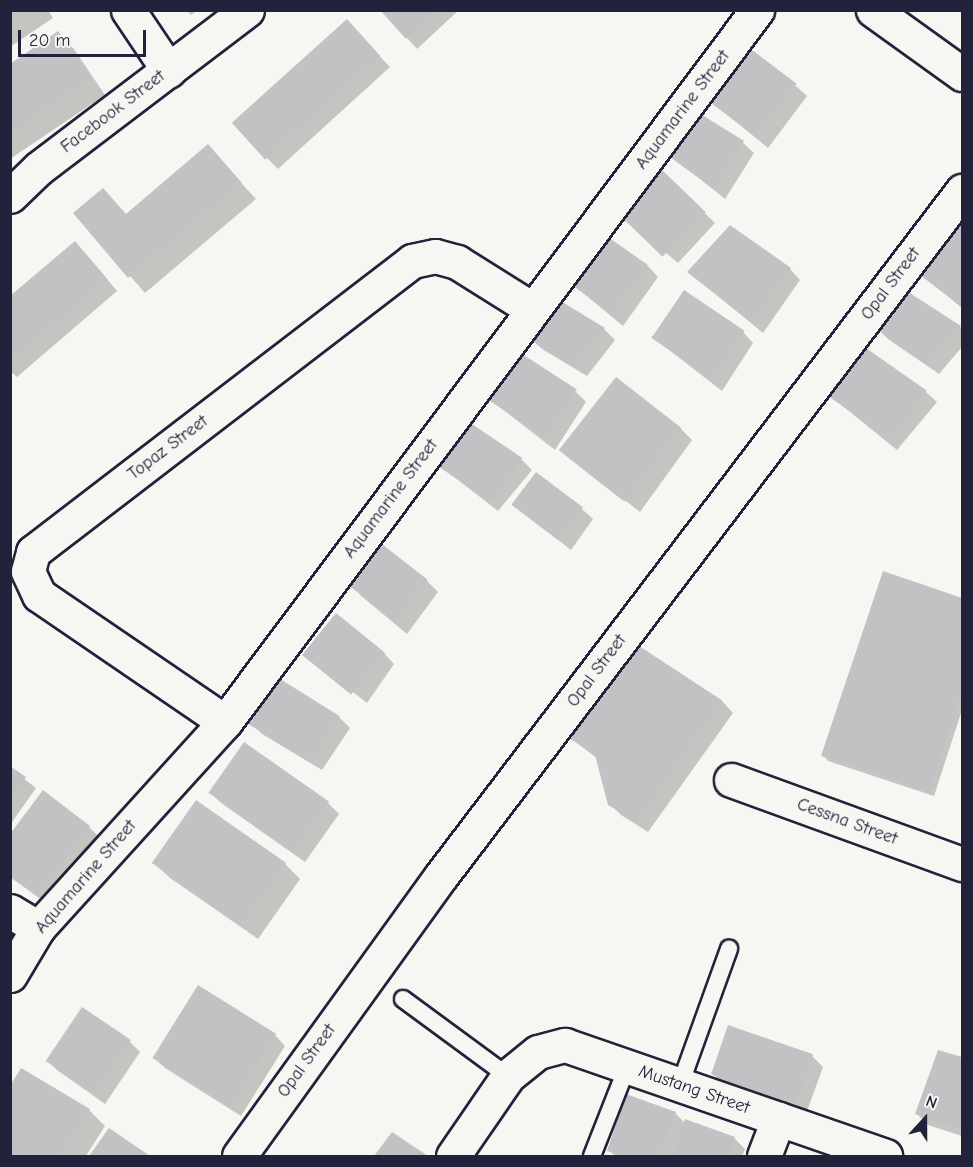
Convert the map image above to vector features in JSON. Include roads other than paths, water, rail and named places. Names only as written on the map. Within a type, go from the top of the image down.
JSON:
[{"type":"street","points":[[128,10],[169,71]]},
{"type":"street","name":"Facebook Street","points":[[10,196],[39,168],[248,10]]},
{"type":"street","name":"Aquamarine Street","points":[[10,975],[38,928],[225,722],[757,10]]},
{"type":"street","points":[[873,10],[963,74]]},
{"type":"street","name":"Opal Street","points":[[239,1156],[441,876],[963,191]]},
{"type":"street","name":"Topaz Street","points":[[225,722],[39,595],[28,571],[33,552],[412,261],[435,256],[458,262],[532,309]]},
{"type":"street","name":"Cessna Street","points":[[731,780],[963,864]]},
{"type":"street","points":[[10,911],[38,928]]},
{"type":"street","name":"Mustang Street","points":[[453,1156],[508,1076],[538,1052],[565,1045],[885,1156]]},
{"type":"street","points":[[764,1156],[778,1119]]},
{"type":"lane","points":[[680,1085],[729,949]]},
{"type":"lane","points":[[403,999],[508,1076]]},
{"type":"lane","points":[[592,1156],[627,1067]]}]
